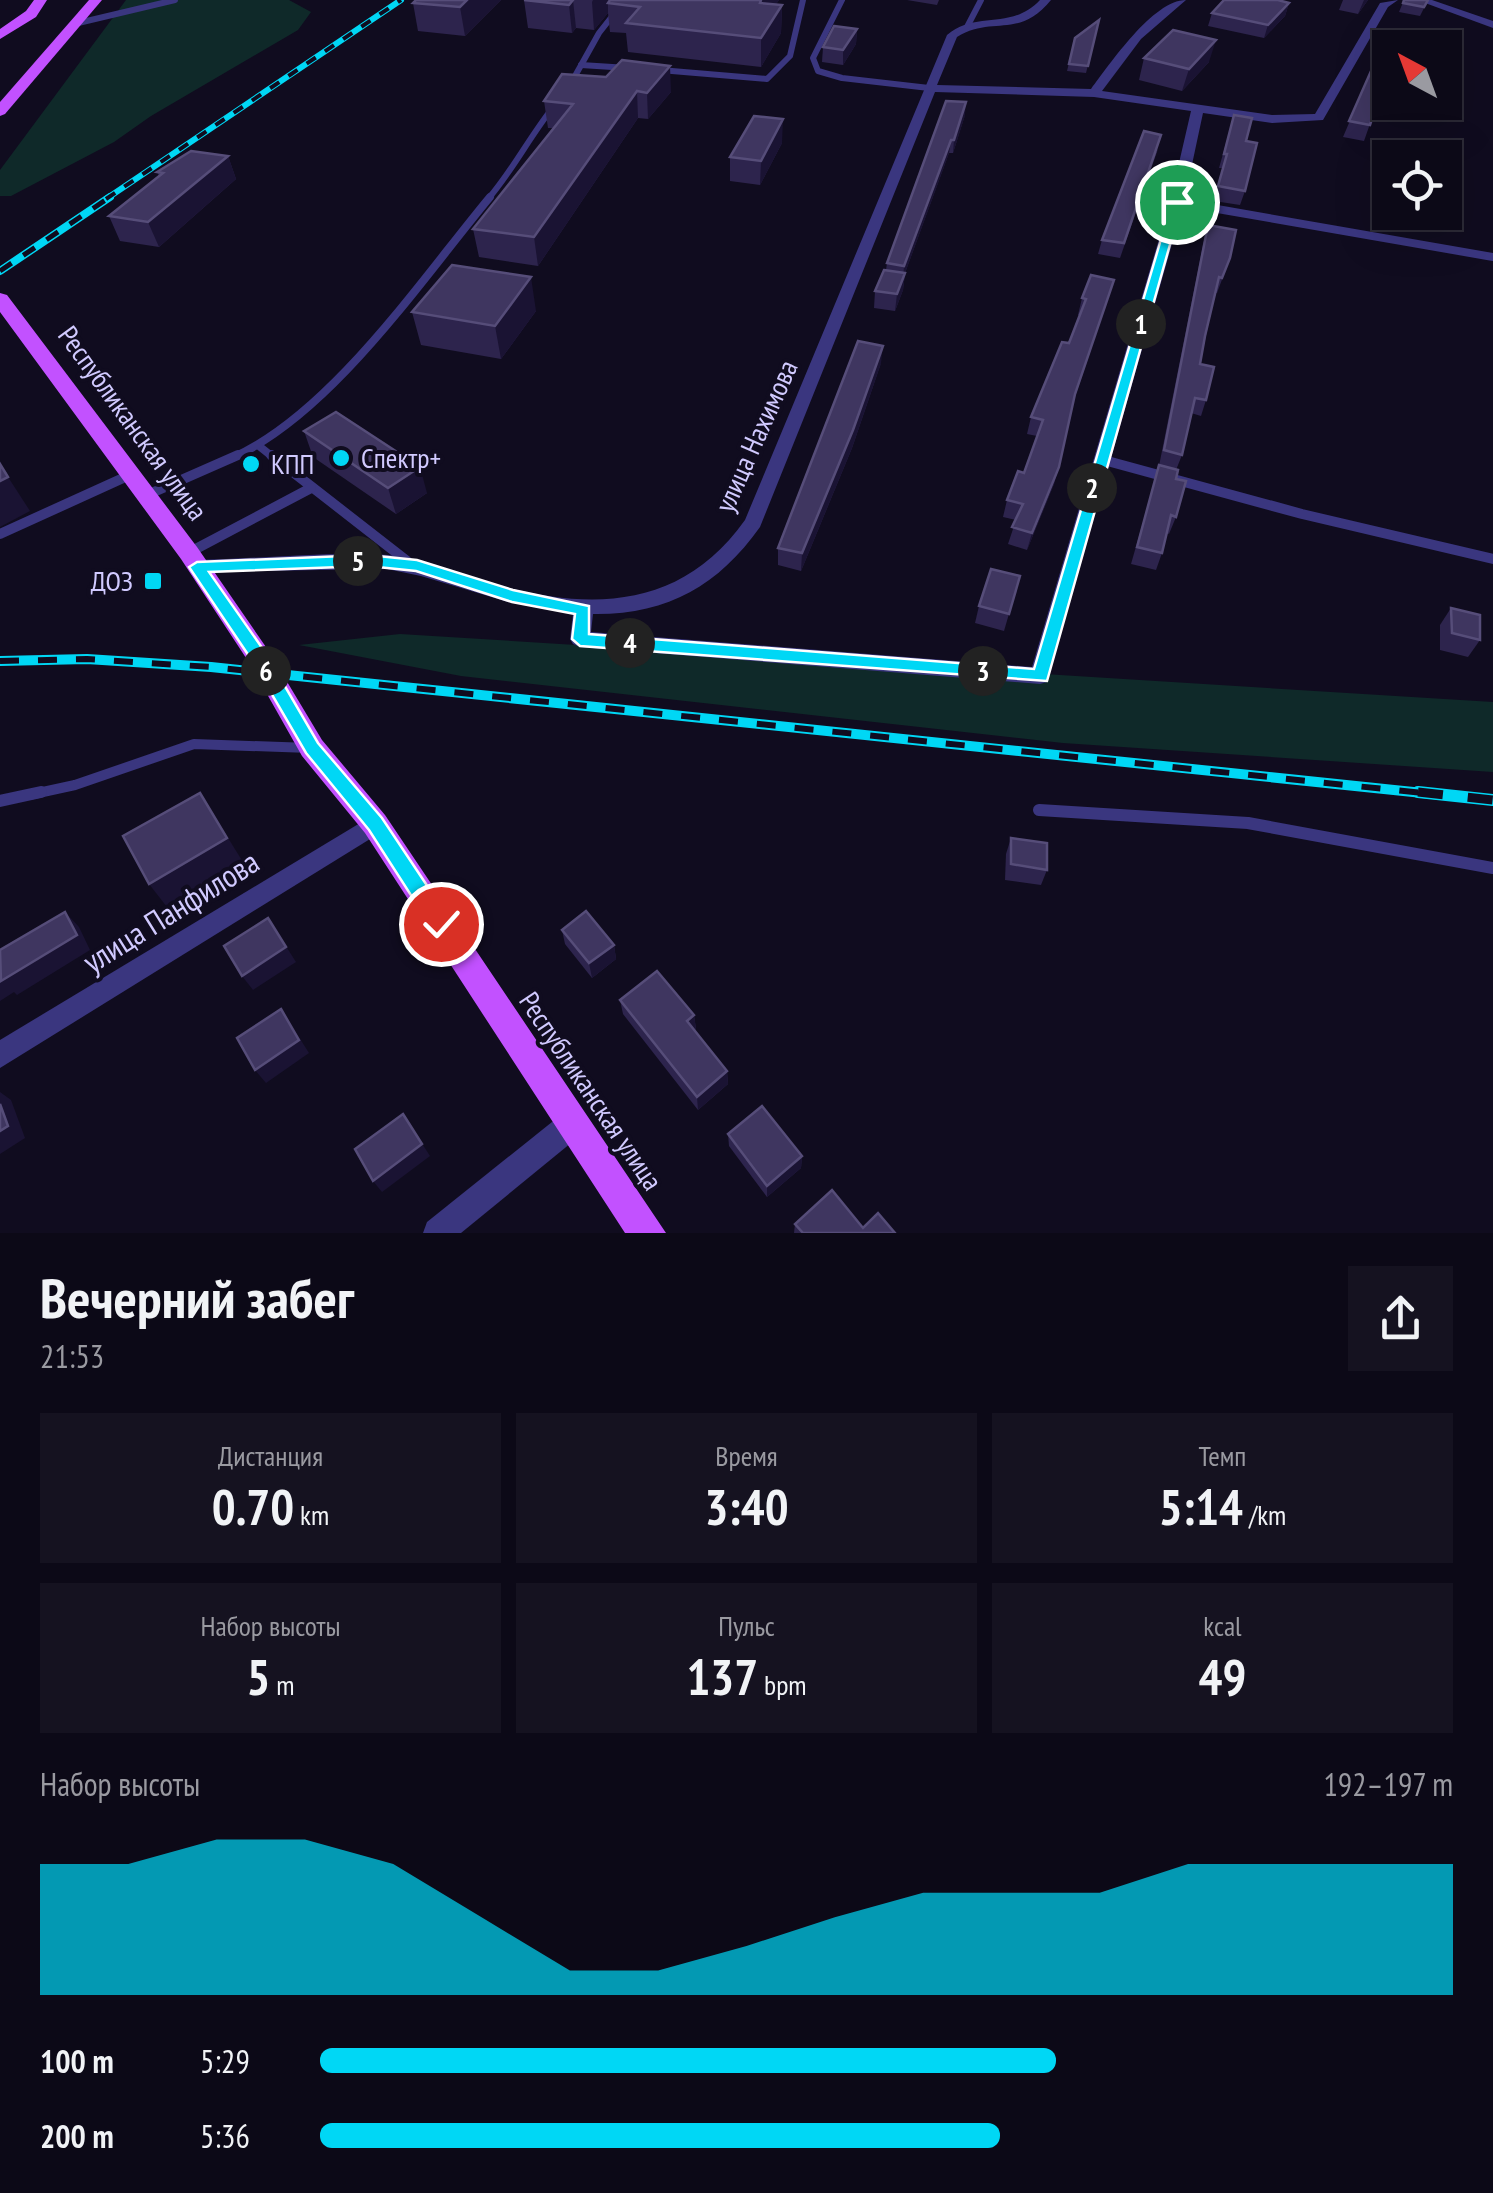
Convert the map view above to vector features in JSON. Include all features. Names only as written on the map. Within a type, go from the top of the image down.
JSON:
[{"type":"main road","points":[[0,35],[31,14],[41,0]]},
{"type":"main road","points":[[0,111],[96,0]]},
{"type":"main road","name":"Республиканская улица","points":[[4,310],[140,484],[193,560],[259,657],[312,748],[375,824],[647,1233]]},
{"type":"street","points":[[967,27],[1018,23],[1030,18],[1046,0]]},
{"type":"street","points":[[1094,93],[1137,37],[1181,0]]},
{"type":"street","points":[[928,88],[1094,93],[1272,119],[1319,116],[1384,4],[1393,0]]},
{"type":"street","points":[[1422,0],[1493,25]]},
{"type":"street","name":"улица Нахимова","points":[[193,560],[368,561],[417,566],[512,596],[584,610],[638,604],[668,594],[725,558],[753,522],[928,88],[952,35],[967,27]]},
{"type":"street","points":[[584,610],[580,639],[1040,676],[1177,202],[1198,108]]},
{"type":"street","name":"улица Панфилова","points":[[0,1055],[375,824]]},
{"type":"street","points":[[438,1233],[572,1124]]},
{"type":"lane","points":[[74,24],[176,0]]},
{"type":"lane","points":[[0,534],[259,446],[301,413],[357,358],[514,168],[536,128],[569,87],[598,33],[626,0]]},
{"type":"lane","points":[[656,70],[766,79],[777,75],[794,48],[802,0]]},
{"type":"lane","points":[[842,0],[813,58],[818,71],[842,78],[928,88]]},
{"type":"lane","points":[[967,27],[982,0]]},
{"type":"lane","points":[[581,66],[638,69]]},
{"type":"lane","points":[[1177,202],[1493,257]]},
{"type":"lane","points":[[259,446],[386,548],[417,566]]},
{"type":"lane","points":[[1100,458],[1302,514],[1493,559]]},
{"type":"lane","points":[[193,560],[311,488]]},
{"type":"lane","points":[[0,802],[75,784],[194,744],[312,748]]},
{"type":"lane","points":[[1039,810],[1248,823],[1493,868]]},
{"type":"green space","points":[[126,0],[289,0],[311,12],[298,30],[114,142],[11,196],[0,196],[0,170]]},
{"type":"green space","points":[[400,634],[1493,702],[1493,772],[1063,743],[461,676],[299,645]]},
{"type":"building","points":[[467,0],[460,7],[413,3]]},
{"type":"building","points":[[524,0],[573,0],[569,5]]},
{"type":"building","points":[[761,0],[760,3],[782,5],[761,38],[626,23],[640,7],[608,3]]},
{"type":"building","points":[[1224,0],[1289,3],[1268,25],[1212,13]]},
{"type":"building","points":[[1428,0],[1424,7],[1403,3]]},
{"type":"building","points":[[1099,20],[1088,66],[1069,64],[1075,38]]},
{"type":"building","points":[[834,26],[857,29],[843,50],[823,47]]},
{"type":"building","points":[[1173,30],[1216,40],[1189,69],[1144,58]]},
{"type":"building","points":[[622,60],[670,66],[647,93],[637,91],[534,237],[473,229],[573,104],[544,101],[562,74],[606,77]]},
{"type":"building","points":[[1372,69],[1370,125],[1349,121]]},
{"type":"building","points":[[946,101],[966,102],[954,140],[904,266],[887,263]]},
{"type":"building","points":[[1234,115],[1252,118],[1246,141],[1257,143],[1245,191],[1218,186]]},
{"type":"building","points":[[754,116],[783,119],[761,161],[730,157]]},
{"type":"building","points":[[1144,131],[1161,135],[1124,243],[1102,240]]},
{"type":"building","points":[[191,151],[228,156],[148,222],[109,216],[163,173],[157,172]]},
{"type":"building","points":[[1208,225],[1236,230],[1230,258],[1222,278],[1219,277],[1200,364],[1214,367],[1206,400],[1195,398],[1182,455],[1164,450]]},
{"type":"building","points":[[452,265],[531,277],[495,326],[412,312]]},
{"type":"building","points":[[884,270],[905,273],[897,294],[875,291]]},
{"type":"building","points":[[1091,275],[1114,280],[1075,394],[1059,467],[1032,533],[1012,527],[1023,504],[1007,500],[1018,471],[1024,473],[1043,420],[1031,417],[1062,342],[1069,343]]},
{"type":"building","points":[[858,341],[883,346],[853,430],[802,553],[778,548]]},
{"type":"building","points":[[336,412],[420,467],[388,488],[304,431]]},
{"type":"building","points":[[0,464],[8,477],[0,481]]},
{"type":"building","points":[[1159,465],[1178,470],[1176,479],[1186,481],[1176,517],[1171,515],[1162,553],[1137,547]]},
{"type":"building","points":[[991,569],[1020,576],[1009,614],[979,606]]},
{"type":"building","points":[[1451,608],[1480,615],[1480,640],[1452,633]]},
{"type":"building","points":[[200,793],[227,838],[149,884],[123,836]]},
{"type":"building","points":[[1011,838],[1047,843],[1047,870],[1011,864]]},
{"type":"building","points":[[586,911],[614,945],[589,963],[562,930]]},
{"type":"building","points":[[65,912],[77,935],[1,981],[0,950]]},
{"type":"building","points":[[268,918],[286,947],[242,976],[224,946]]},
{"type":"building","points":[[657,971],[694,1015],[687,1021],[727,1071],[697,1097],[620,1000]]},
{"type":"building","points":[[281,1009],[299,1040],[255,1070],[237,1038]]},
{"type":"building","points":[[0,1104],[8,1126],[0,1131]]},
{"type":"building","points":[[762,1106],[802,1156],[767,1186],[728,1134]]},
{"type":"building","points":[[403,1114],[422,1144],[373,1181],[355,1149]]},
{"type":"building","points":[[832,1190],[863,1228],[878,1213],[895,1233],[803,1233],[795,1224]]},
{"type":"railway","points":[[106,199],[401,0]]},
{"type":"railway","points":[[0,271],[110,197]]},
{"type":"railway","points":[[0,661],[87,659],[211,667],[1442,795]]},
{"type":"railway","points":[[1418,792],[1493,800]]},
{"type":"place","name":"Спектр+","points":[[341,458]]},
{"type":"place","name":"КПП","points":[[251,464]]},
{"type":"place","name":"ДОЗ","points":[[153,581]]},
{"type":"route","points":[[441,924],[375,824],[312,748],[259,657],[197,567],[368,561],[417,566],[512,596],[584,610],[580,639],[1040,676],[1177,202]]}]
